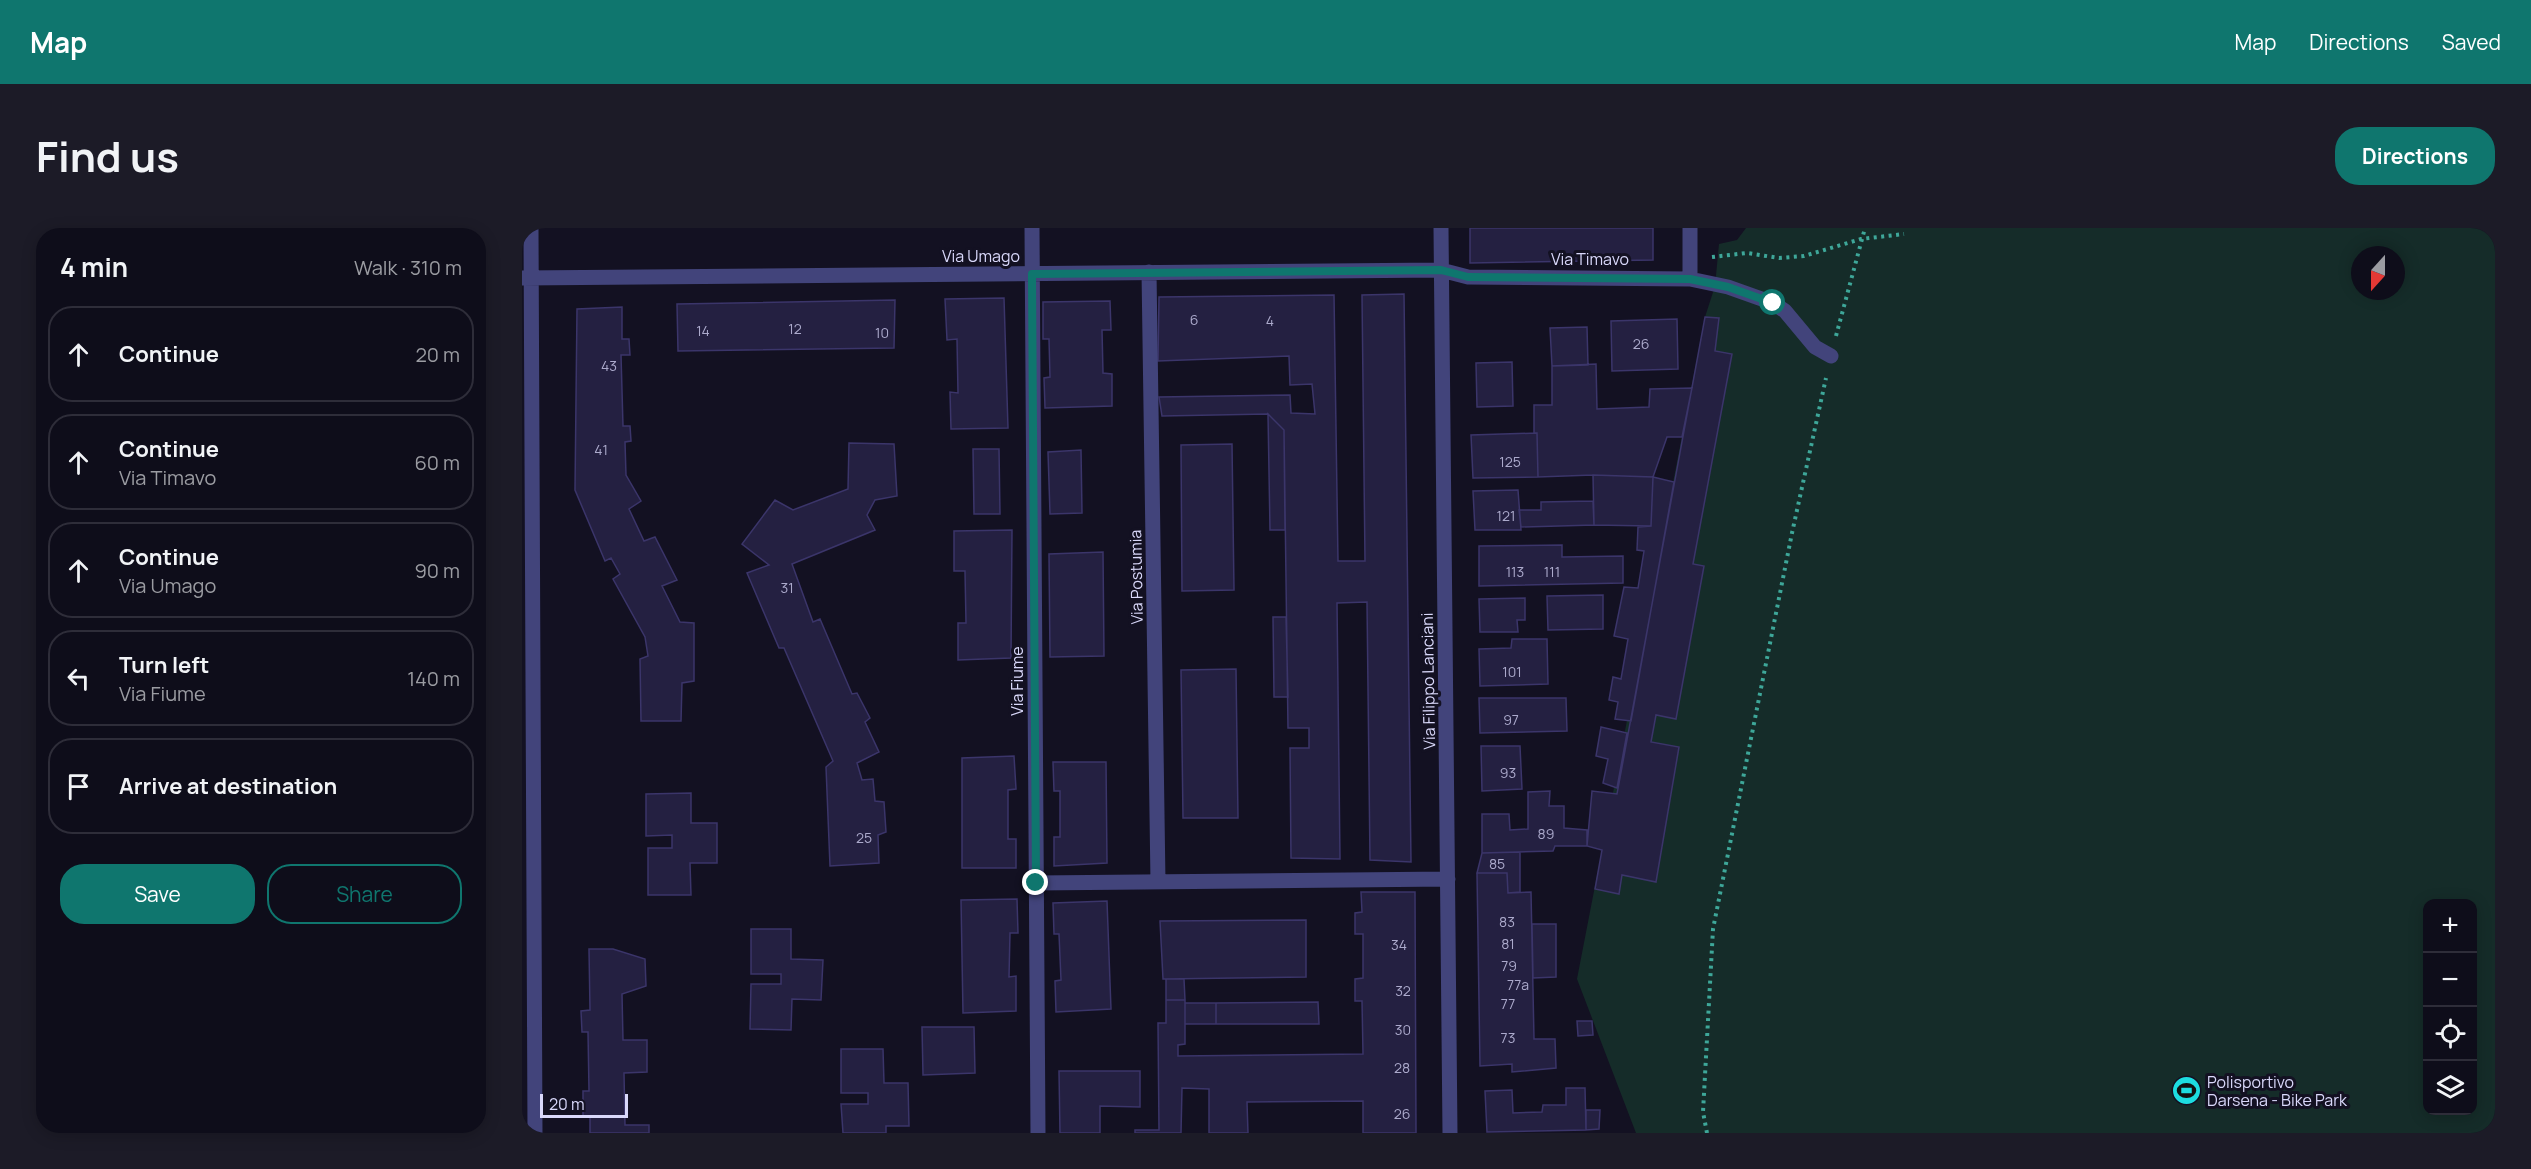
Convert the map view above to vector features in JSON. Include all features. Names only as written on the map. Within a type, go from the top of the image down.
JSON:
[{"type":"street","points":[[531,228],[527,278],[535,1133]]},
{"type":"street","name":"Via Fiume","points":[[1032,228],[1038,1133]]},
{"type":"street","name":"Via Filippo Lanciani","points":[[1441,228],[1450,1133]]},
{"type":"street","points":[[1690,228],[1690,279]]},
{"type":"street","name":"Via Umago","points":[[527,278],[1441,270]]},
{"type":"street","name":"Via Timavo","points":[[1441,270],[1468,277],[1690,279],[1728,287],[1773,303],[1785,311],[1815,347],[1831,356]]},
{"type":"street","name":"Via Postumia","points":[[1149,272],[1158,882]]},
{"type":"street","points":[[1036,883],[1448,879]]},
{"type":"path","points":[[1707,1133],[1703,1113],[1713,928],[1789,544],[1831,356],[1865,228]]},
{"type":"path","points":[[1690,256],[1718,257],[1747,253],[1779,258],[1804,256],[1861,239],[1904,234]]},
{"type":"green space","points":[[1746,228],[2495,228],[2495,1133],[1636,1133],[1577,979],[1705,317],[1715,286],[1719,244],[1737,240]]},
{"type":"building","points":[[1470,228],[1653,228],[1653,260],[1470,263]]},
{"type":"building","points":[[1404,294],[1411,862],[1370,860],[1367,602],[1337,603],[1340,859],[1291,858],[1290,748],[1309,748],[1309,728],[1288,728],[1284,430],[1268,414],[1162,416],[1159,397],[1290,395],[1291,413],[1315,414],[1312,384],[1290,385],[1289,356],[1158,361],[1159,297],[1334,295],[1338,561],[1365,561],[1362,295]]},
{"type":"building","points":[[1004,298],[1008,428],[951,429],[950,392],[958,393],[957,339],[947,340],[945,299]]},
{"type":"building","points":[[895,300],[894,348],[678,351],[677,304]]},
{"type":"building","points":[[1110,301],[1111,330],[1102,330],[1103,373],[1112,374],[1112,406],[1045,408],[1044,378],[1050,377],[1049,339],[1043,339],[1043,302]]},
{"type":"building","points":[[622,307],[622,339],[629,339],[630,355],[621,355],[623,426],[630,426],[631,441],[625,442],[626,475],[641,501],[629,509],[644,541],[655,537],[677,580],[662,586],[680,622],[694,623],[694,681],[682,683],[681,721],[641,721],[640,659],[648,656],[645,637],[613,579],[620,574],[611,558],[605,561],[575,490],[577,309]]},
{"type":"building","points":[[1705,317],[1719,318],[1715,351],[1732,354],[1693,564],[1704,566],[1676,719],[1656,715],[1651,742],[1679,747],[1656,882],[1622,875],[1619,894],[1595,889],[1602,850],[1587,846],[1592,791],[1617,794]]},
{"type":"building","points":[[1677,319],[1678,369],[1612,371],[1611,321]]},
{"type":"building","points":[[1587,327],[1588,365],[1552,366],[1550,328]]},
{"type":"building","points":[[1512,362],[1513,406],[1477,407],[1476,363]]},
{"type":"building","points":[[1596,364],[1597,409],[1649,407],[1650,389],[1692,388],[1682,437],[1667,437],[1653,477],[1593,475],[1538,477],[1534,405],[1552,405],[1552,366]]},
{"type":"building","points":[[1268,414],[1284,430],[1285,530],[1270,530]]},
{"type":"building","points":[[1537,433],[1538,477],[1473,478],[1471,435]]},
{"type":"building","points":[[849,443],[894,444],[897,496],[875,500],[867,515],[875,530],[792,564],[813,622],[820,619],[852,694],[857,693],[870,718],[865,722],[879,752],[857,763],[862,780],[873,779],[875,801],[884,802],[886,832],[878,835],[879,863],[830,866],[826,767],[833,761],[784,648],[779,648],[747,573],[769,565],[742,544],[775,500],[793,510],[848,489]]},
{"type":"building","points":[[1232,444],[1234,590],[1182,591],[1181,445]]},
{"type":"building","points":[[973,449],[999,449],[1000,514],[974,514]]},
{"type":"building","points":[[1081,450],[1082,513],[1050,514],[1048,452]]},
{"type":"building","points":[[1593,475],[1653,477],[1651,526],[1594,525]]},
{"type":"building","points":[[1653,477],[1674,482],[1631,721],[1615,719],[1618,702],[1609,700],[1613,677],[1621,679],[1628,639],[1614,636],[1624,587],[1638,588],[1644,551],[1637,550],[1638,527],[1651,526]]},
{"type":"building","points":[[1518,490],[1521,530],[1475,530],[1473,491]]},
{"type":"building","points":[[1593,501],[1594,525],[1521,527],[1519,510],[1541,510],[1541,502]]},
{"type":"building","points":[[1012,530],[1011,658],[958,660],[958,623],[966,623],[965,571],[954,571],[954,531]]},
{"type":"building","points":[[1562,545],[1562,557],[1623,556],[1623,583],[1479,586],[1479,546]]},
{"type":"building","points":[[1103,552],[1104,656],[1050,657],[1049,554]]},
{"type":"building","points":[[1603,595],[1603,629],[1548,630],[1547,596]]},
{"type":"building","points":[[1525,598],[1525,620],[1517,620],[1518,632],[1480,632],[1479,599]]},
{"type":"building","points":[[1273,617],[1286,617],[1288,697],[1274,697]]},
{"type":"building","points":[[1512,639],[1547,639],[1548,684],[1480,686],[1479,649],[1511,648]]},
{"type":"building","points":[[1236,669],[1238,818],[1183,818],[1181,670]]},
{"type":"building","points":[[1479,698],[1566,698],[1567,731],[1480,733]]},
{"type":"building","points":[[1601,727],[1627,733],[1617,788],[1603,783],[1608,759],[1596,756]]},
{"type":"building","points":[[1481,746],[1520,746],[1522,789],[1482,791]]},
{"type":"building","points":[[1014,756],[1016,789],[1008,790],[1008,839],[1016,839],[1016,868],[962,868],[962,758]]},
{"type":"building","points":[[1053,762],[1106,762],[1107,863],[1054,866],[1054,837],[1060,837],[1060,791],[1054,791]]},
{"type":"building","points":[[1550,791],[1549,806],[1564,806],[1564,828],[1587,830],[1587,846],[1555,846],[1553,851],[1482,853],[1482,814],[1509,814],[1510,830],[1528,829],[1528,792]]},
{"type":"building","points":[[691,793],[691,823],[717,823],[717,863],[690,863],[691,895],[648,895],[648,848],[672,848],[672,835],[646,836],[646,794]]},
{"type":"building","points":[[1520,852],[1520,892],[1508,893],[1507,873],[1477,873],[1482,853]]},
{"type":"building","points":[[1477,873],[1507,873],[1508,893],[1531,892],[1534,1039],[1555,1039],[1556,1068],[1512,1072],[1512,1064],[1480,1066]]},
{"type":"building","points":[[1361,892],[1415,892],[1416,1133],[1363,1133],[1363,1101],[1247,1102],[1248,1133],[1209,1133],[1209,1089],[1182,1088],[1181,1133],[1135,1133],[1135,1130],[1159,1130],[1158,1023],[1166,1023],[1166,1000],[1185,1000],[1185,1044],[1178,1045],[1178,1056],[1363,1054],[1362,1001],[1355,1001],[1355,979],[1363,978],[1363,934],[1355,934],[1355,913],[1362,912]]},
{"type":"building","points":[[1017,899],[1018,933],[1010,933],[1009,977],[1016,976],[1016,1011],[963,1013],[961,900]]},
{"type":"building","points":[[1107,901],[1111,1009],[1056,1012],[1055,981],[1061,980],[1059,934],[1054,934],[1053,903]]},
{"type":"building","points":[[1306,920],[1306,977],[1163,979],[1160,921]]},
{"type":"building","points":[[1532,924],[1556,924],[1556,977],[1533,978]]},
{"type":"building","points":[[751,929],[791,929],[791,959],[823,960],[821,1000],[792,999],[791,1030],[750,1029],[751,984],[781,984],[781,974],[751,974]]},
{"type":"building","points":[[589,949],[613,949],[645,959],[646,986],[622,994],[623,1040],[647,1040],[647,1072],[624,1073],[625,1125],[649,1125],[649,1133],[590,1133],[590,1116],[583,1116],[583,1091],[589,1091],[588,1032],[582,1032],[581,1011],[590,1010]]},
{"type":"building","points":[[1166,979],[1184,979],[1185,1000],[1166,1000]]},
{"type":"building","points":[[1318,1002],[1319,1024],[1216,1024],[1216,1003]]},
{"type":"building","points":[[1185,1003],[1216,1003],[1216,1024],[1185,1024]]},
{"type":"building","points":[[1577,1021],[1592,1021],[1593,1035],[1578,1036]]},
{"type":"building","points":[[922,1027],[974,1027],[975,1073],[923,1075]]},
{"type":"building","points":[[841,1049],[883,1049],[884,1083],[908,1083],[909,1126],[886,1126],[886,1133],[843,1133],[841,1104],[868,1104],[868,1093],[841,1093]]},
{"type":"building","points":[[1059,1071],[1140,1071],[1140,1107],[1100,1106],[1100,1133],[1060,1133]]},
{"type":"building","points":[[1566,1088],[1585,1088],[1586,1130],[1487,1132],[1485,1091],[1512,1090],[1513,1113],[1542,1112],[1543,1105],[1566,1105]]},
{"type":"building","points":[[1586,1110],[1600,1110],[1599,1129],[1586,1130]]},
{"type":"place","name":"Polisportivo Darsena - Bike Park","points":[[2186,1091]]},
{"type":"route","points":[[1036,883],[1032,274],[1441,270],[1468,277],[1640,277],[1690,279],[1728,287],[1773,303]]}]
